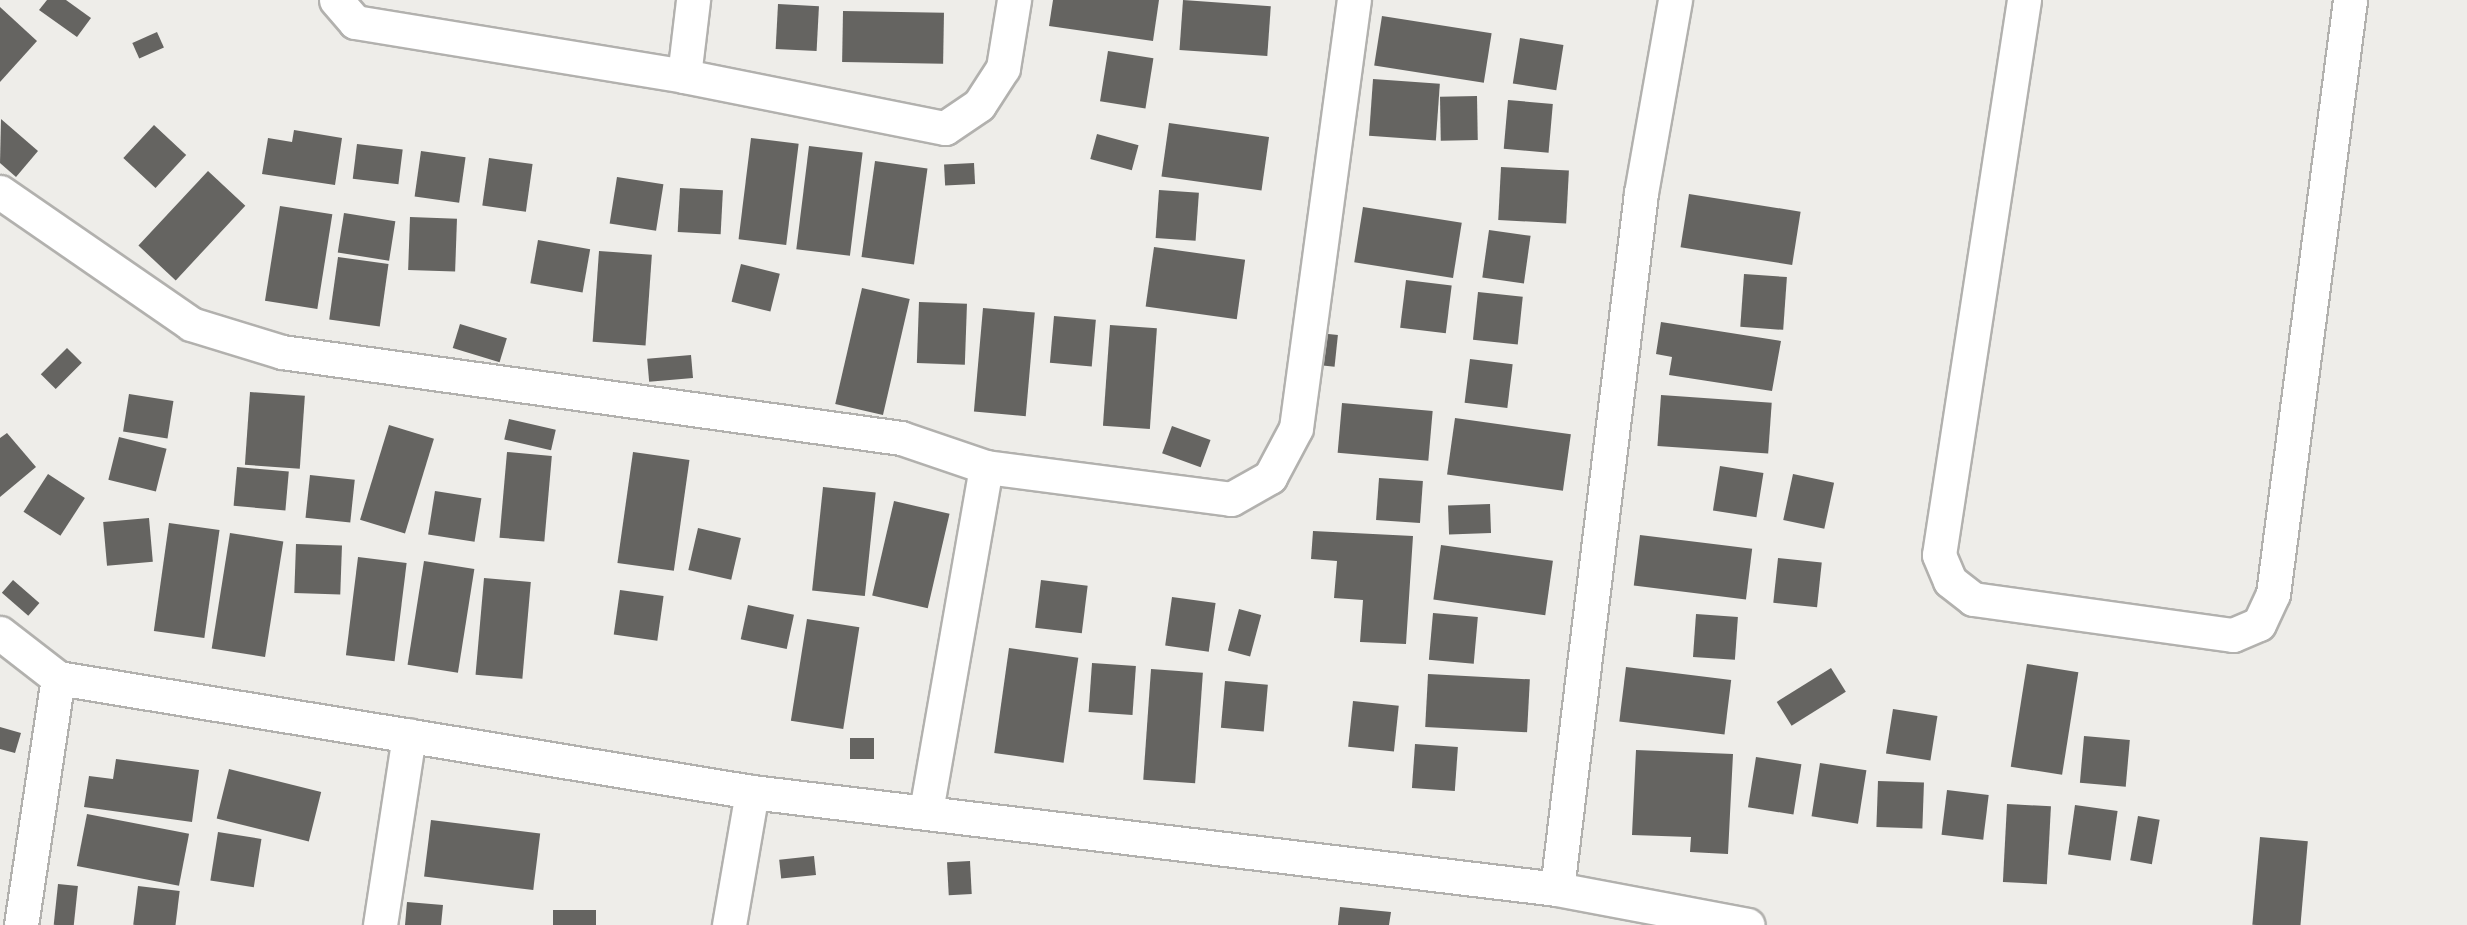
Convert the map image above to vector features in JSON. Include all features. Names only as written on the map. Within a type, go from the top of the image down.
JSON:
[{"type":"street","points":[[336,0],[355,22],[684,76],[945,128],[979,105],[1003,68],[1014,0]]},
{"type":"street","points":[[684,76],[693,0]]},
{"type":"street","points":[[0,192],[191,324],[282,352],[901,438],[986,467],[1231,499],[1270,477],[1296,428],[1354,0]]},
{"type":"street","points":[[1557,889],[1641,193],[1675,0]]},
{"type":"street","points":[[2024,0],[1939,555],[1950,581],[1973,598],[2233,635],[2259,624],[2273,594],[2350,0]]},
{"type":"street","points":[[926,812],[986,467]]},
{"type":"street","points":[[0,633],[58,678],[752,792],[1557,889],[1748,925]]},
{"type":"street","points":[[21,925],[58,678]]},
{"type":"street","points":[[380,925],[409,735]]},
{"type":"street","points":[[729,925],[752,792]]},
{"type":"building","points":[[47,0],[66,0],[91,18],[77,37],[39,10]]},
{"type":"building","points":[[1053,0],[1159,0],[1153,41],[1049,26]]},
{"type":"building","points":[[1183,0],[1271,6],[1267,56],[1180,50]]},
{"type":"building","points":[[778,4],[819,6],[817,51],[776,49]]},
{"type":"building","points":[[0,7],[37,41],[0,82]]},
{"type":"building","points":[[843,11],[944,13],[943,64],[842,62]]},
{"type":"building","points":[[1382,16],[1492,33],[1484,83],[1374,65]]},
{"type":"building","points":[[157,32],[164,48],[139,59],[132,43]]},
{"type":"building","points":[[1520,38],[1563,45],[1556,90],[1513,83]]},
{"type":"building","points":[[1108,51],[1153,58],[1145,109],[1100,101]]},
{"type":"building","points":[[1373,79],[1440,84],[1436,141],[1369,136]]},
{"type":"building","points":[[1477,96],[1478,140],[1441,141],[1440,97]]},
{"type":"building","points":[[1508,100],[1553,104],[1549,153],[1504,149]]},
{"type":"building","points":[[1,119],[38,151],[16,177],[0,163]]},
{"type":"building","points":[[1169,123],[1269,137],[1262,191],[1161,176]]},
{"type":"building","points":[[154,125],[186,155],[155,188],[123,158]]},
{"type":"building","points":[[294,130],[342,138],[335,185],[262,174],[268,138],[292,142]]},
{"type":"building","points":[[1097,134],[1139,145],[1132,170],[1090,159]]},
{"type":"building","points":[[751,138],[799,144],[786,245],[739,239]]},
{"type":"building","points":[[357,144],[403,150],[398,184],[353,179]]},
{"type":"building","points":[[809,146],[863,153],[850,256],[796,249]]},
{"type":"building","points":[[421,151],[466,157],[459,203],[415,197]]},
{"type":"building","points":[[489,158],[533,164],[526,212],[482,206]]},
{"type":"building","points":[[875,161],[927,168],[914,264],[862,257]]},
{"type":"building","points":[[974,163],[975,184],[945,186],[944,165]]},
{"type":"building","points":[[1501,167],[1569,171],[1566,223],[1498,220]]},
{"type":"building","points":[[208,171],[245,206],[176,280],[138,246]]},
{"type":"building","points":[[617,177],[663,184],[656,231],[610,223]]},
{"type":"building","points":[[680,188],[723,190],[721,234],[678,232]]},
{"type":"building","points":[[1159,190],[1199,193],[1196,241],[1156,238]]},
{"type":"building","points":[[1689,194],[1801,212],[1792,265],[1681,247]]},
{"type":"building","points":[[280,206],[332,214],[317,309],[265,301]]},
{"type":"building","points":[[1363,207],[1462,223],[1453,278],[1354,262]]},
{"type":"building","points":[[344,213],[395,221],[389,261],[338,253]]},
{"type":"building","points":[[410,217],[457,219],[455,272],[408,270]]},
{"type":"building","points":[[1489,230],[1531,236],[1524,283],[1482,278]]},
{"type":"building","points":[[538,240],[590,249],[583,293],[530,283]]},
{"type":"building","points":[[1154,247],[1245,260],[1237,319],[1146,306]]},
{"type":"building","points":[[599,251],[652,255],[646,345],[593,342]]},
{"type":"building","points":[[338,257],[389,264],[380,326],[329,319]]},
{"type":"building","points":[[741,264],[780,274],[770,312],[732,302]]},
{"type":"building","points":[[1744,274],[1787,277],[1783,330],[1740,327]]},
{"type":"building","points":[[1406,280],[1452,286],[1446,333],[1400,328]]},
{"type":"building","points":[[862,288],[910,299],[883,415],[835,404]]},
{"type":"building","points":[[1478,292],[1523,297],[1518,344],[1473,340]]},
{"type":"building","points":[[919,302],[967,304],[965,365],[917,363]]},
{"type":"building","points":[[983,308],[1035,313],[1026,416],[974,412]]},
{"type":"building","points":[[1054,316],[1096,320],[1092,366],[1050,363]]},
{"type":"building","points":[[1661,322],[1781,341],[1772,391],[1669,375],[1672,357],[1656,354]]},
{"type":"building","points":[[460,324],[507,338],[500,362],[453,348]]},
{"type":"building","points":[[1110,325],[1157,328],[1150,429],[1103,426]]},
{"type":"building","points":[[1319,333],[1338,335],[1335,367],[1316,365]]},
{"type":"building","points":[[67,348],[82,363],[56,389],[41,374]]},
{"type":"building","points":[[691,355],[693,378],[649,382],[647,359]]},
{"type":"building","points":[[1470,359],[1513,364],[1507,408],[1465,403]]},
{"type":"building","points":[[250,392],[305,396],[300,469],[245,465]]},
{"type":"building","points":[[129,394],[173,401],[168,439],[123,432]]},
{"type":"building","points":[[1661,395],[1772,403],[1768,454],[1657,446]]},
{"type":"building","points":[[1342,403],[1433,411],[1428,461],[1338,453]]},
{"type":"building","points":[[1455,418],[1571,434],[1563,491],[1447,474]]},
{"type":"building","points":[[509,419],[556,430],[551,450],[504,439]]},
{"type":"building","points":[[389,425],[434,439],[405,533],[360,520]]},
{"type":"building","points":[[1172,426],[1211,440],[1201,467],[1162,453]]},
{"type":"building","points":[[7,433],[36,467],[0,497],[0,438]]},
{"type":"building","points":[[119,437],[167,449],[156,492],[108,480]]},
{"type":"building","points":[[507,452],[552,456],[544,542],[500,538]]},
{"type":"building","points":[[633,452],[689,460],[674,571],[617,563]]},
{"type":"building","points":[[1720,466],[1763,473],[1756,517],[1713,510]]},
{"type":"building","points":[[237,467],[289,472],[285,510],[234,506]]},
{"type":"building","points":[[48,474],[85,498],[60,536],[23,512]]},
{"type":"building","points":[[1793,474],[1834,483],[1824,529],[1783,520]]},
{"type":"building","points":[[310,475],[355,480],[350,522],[306,518]]},
{"type":"building","points":[[1379,478],[1423,481],[1420,523],[1376,520]]},
{"type":"building","points":[[823,487],[876,493],[865,596],[812,590]]},
{"type":"building","points":[[435,491],[481,498],[475,542],[428,534]]},
{"type":"building","points":[[894,501],[950,514],[928,608],[872,596]]},
{"type":"building","points":[[1490,504],[1491,533],[1449,534],[1448,505]]},
{"type":"building","points":[[149,518],[153,562],[107,566],[103,522]]},
{"type":"building","points":[[169,523],[220,530],[204,638],[154,631]]},
{"type":"building","points":[[698,528],[741,538],[731,580],[688,570]]},
{"type":"building","points":[[1313,531],[1413,536],[1406,644],[1360,642],[1363,600],[1334,598],[1337,561],[1311,559]]},
{"type":"building","points":[[230,533],[283,541],[265,657],[212,649]]},
{"type":"building","points":[[1640,535],[1752,549],[1746,599],[1634,586]]},
{"type":"building","points":[[296,544],[342,546],[340,595],[294,593]]},
{"type":"building","points":[[1441,545],[1553,561],[1545,615],[1433,599]]},
{"type":"building","points":[[358,557],[407,563],[395,661],[346,655]]},
{"type":"building","points":[[1778,558],[1822,563],[1817,607],[1773,603]]},
{"type":"building","points":[[424,561],[474,569],[458,673],[408,665]]},
{"type":"building","points":[[484,578],[531,582],[522,679],[476,675]]},
{"type":"building","points":[[13,580],[39,603],[28,616],[2,593]]},
{"type":"building","points":[[1041,580],[1088,586],[1082,633],[1035,628]]},
{"type":"building","points":[[620,590],[664,596],[657,641],[614,635]]},
{"type":"building","points":[[1172,597],[1216,603],[1209,652],[1165,646]]},
{"type":"building","points":[[748,605],[794,615],[787,649],[741,639]]},
{"type":"building","points":[[1239,609],[1261,615],[1250,656],[1228,651]]},
{"type":"building","points":[[1433,613],[1478,617],[1474,664],[1429,660]]},
{"type":"building","points":[[1696,614],[1738,617],[1735,660],[1693,657]]},
{"type":"building","points":[[807,619],[859,627],[843,729],[791,721]]},
{"type":"building","points":[[1009,648],[1078,658],[1064,763],[994,753]]},
{"type":"building","points":[[1092,663],[1136,666],[1132,715],[1089,712]]},
{"type":"building","points":[[2027,664],[2078,672],[2062,775],[2011,767]]},
{"type":"building","points":[[1626,667],[1731,680],[1725,735],[1619,722]]},
{"type":"building","points":[[1831,668],[1846,692],[1792,726],[1777,702]]},
{"type":"building","points":[[1151,669],[1203,673],[1195,783],[1143,780]]},
{"type":"building","points":[[1428,674],[1530,679],[1527,732],[1425,727]]},
{"type":"building","points":[[1225,681],[1268,685],[1264,732],[1221,728]]},
{"type":"building","points":[[1353,701],[1399,706],[1394,752],[1348,747]]},
{"type":"building","points":[[1893,709],[1937,716],[1930,760],[1886,753]]},
{"type":"building","points":[[0,727],[21,733],[15,753],[0,749]]},
{"type":"building","points":[[2084,736],[2130,740],[2126,787],[2080,783]]},
{"type":"building","points":[[850,738],[874,738],[874,759],[850,759]]},
{"type":"building","points":[[1415,744],[1458,747],[1455,791],[1412,788]]},
{"type":"building","points":[[1636,750],[1733,754],[1728,854],[1690,852],[1691,837],[1632,835]]},
{"type":"building","points":[[1756,757],[1801,764],[1793,815],[1748,807]]},
{"type":"building","points":[[116,759],[199,770],[192,822],[84,807],[89,776],[113,779]]},
{"type":"building","points":[[1820,763],[1866,770],[1858,824],[1812,816]]},
{"type":"building","points":[[229,769],[321,792],[309,841],[217,818]]},
{"type":"building","points":[[1878,781],[1924,783],[1922,829],[1876,827]]},
{"type":"building","points":[[1947,790],[1989,795],[1983,840],[1942,835]]},
{"type":"building","points":[[2007,804],[2051,806],[2047,884],[2003,882]]},
{"type":"building","points":[[2075,805],[2118,811],[2111,860],[2068,855]]},
{"type":"building","points":[[87,814],[189,834],[179,886],[77,866]]},
{"type":"building","points":[[2138,816],[2160,820],[2152,864],[2130,860]]},
{"type":"building","points":[[431,820],[540,833],[533,890],[424,877]]},
{"type":"building","points":[[218,832],[261,839],[254,887],[210,880]]},
{"type":"building","points":[[2260,837],[2308,841],[2300,925],[2252,925]]},
{"type":"building","points":[[814,856],[816,875],[781,879],[779,860]]},
{"type":"building","points":[[970,861],[972,894],[949,895],[947,862]]},
{"type":"building","points":[[58,884],[78,886],[74,925],[54,925]]},
{"type":"building","points":[[138,886],[180,891],[176,925],[133,925]]},
{"type":"building","points":[[407,902],[443,905],[441,925],[405,925]]},
{"type":"building","points":[[1340,907],[1391,912],[1389,925],[1338,925]]},
{"type":"building","points":[[553,910],[596,910],[596,925],[553,925]]}]
